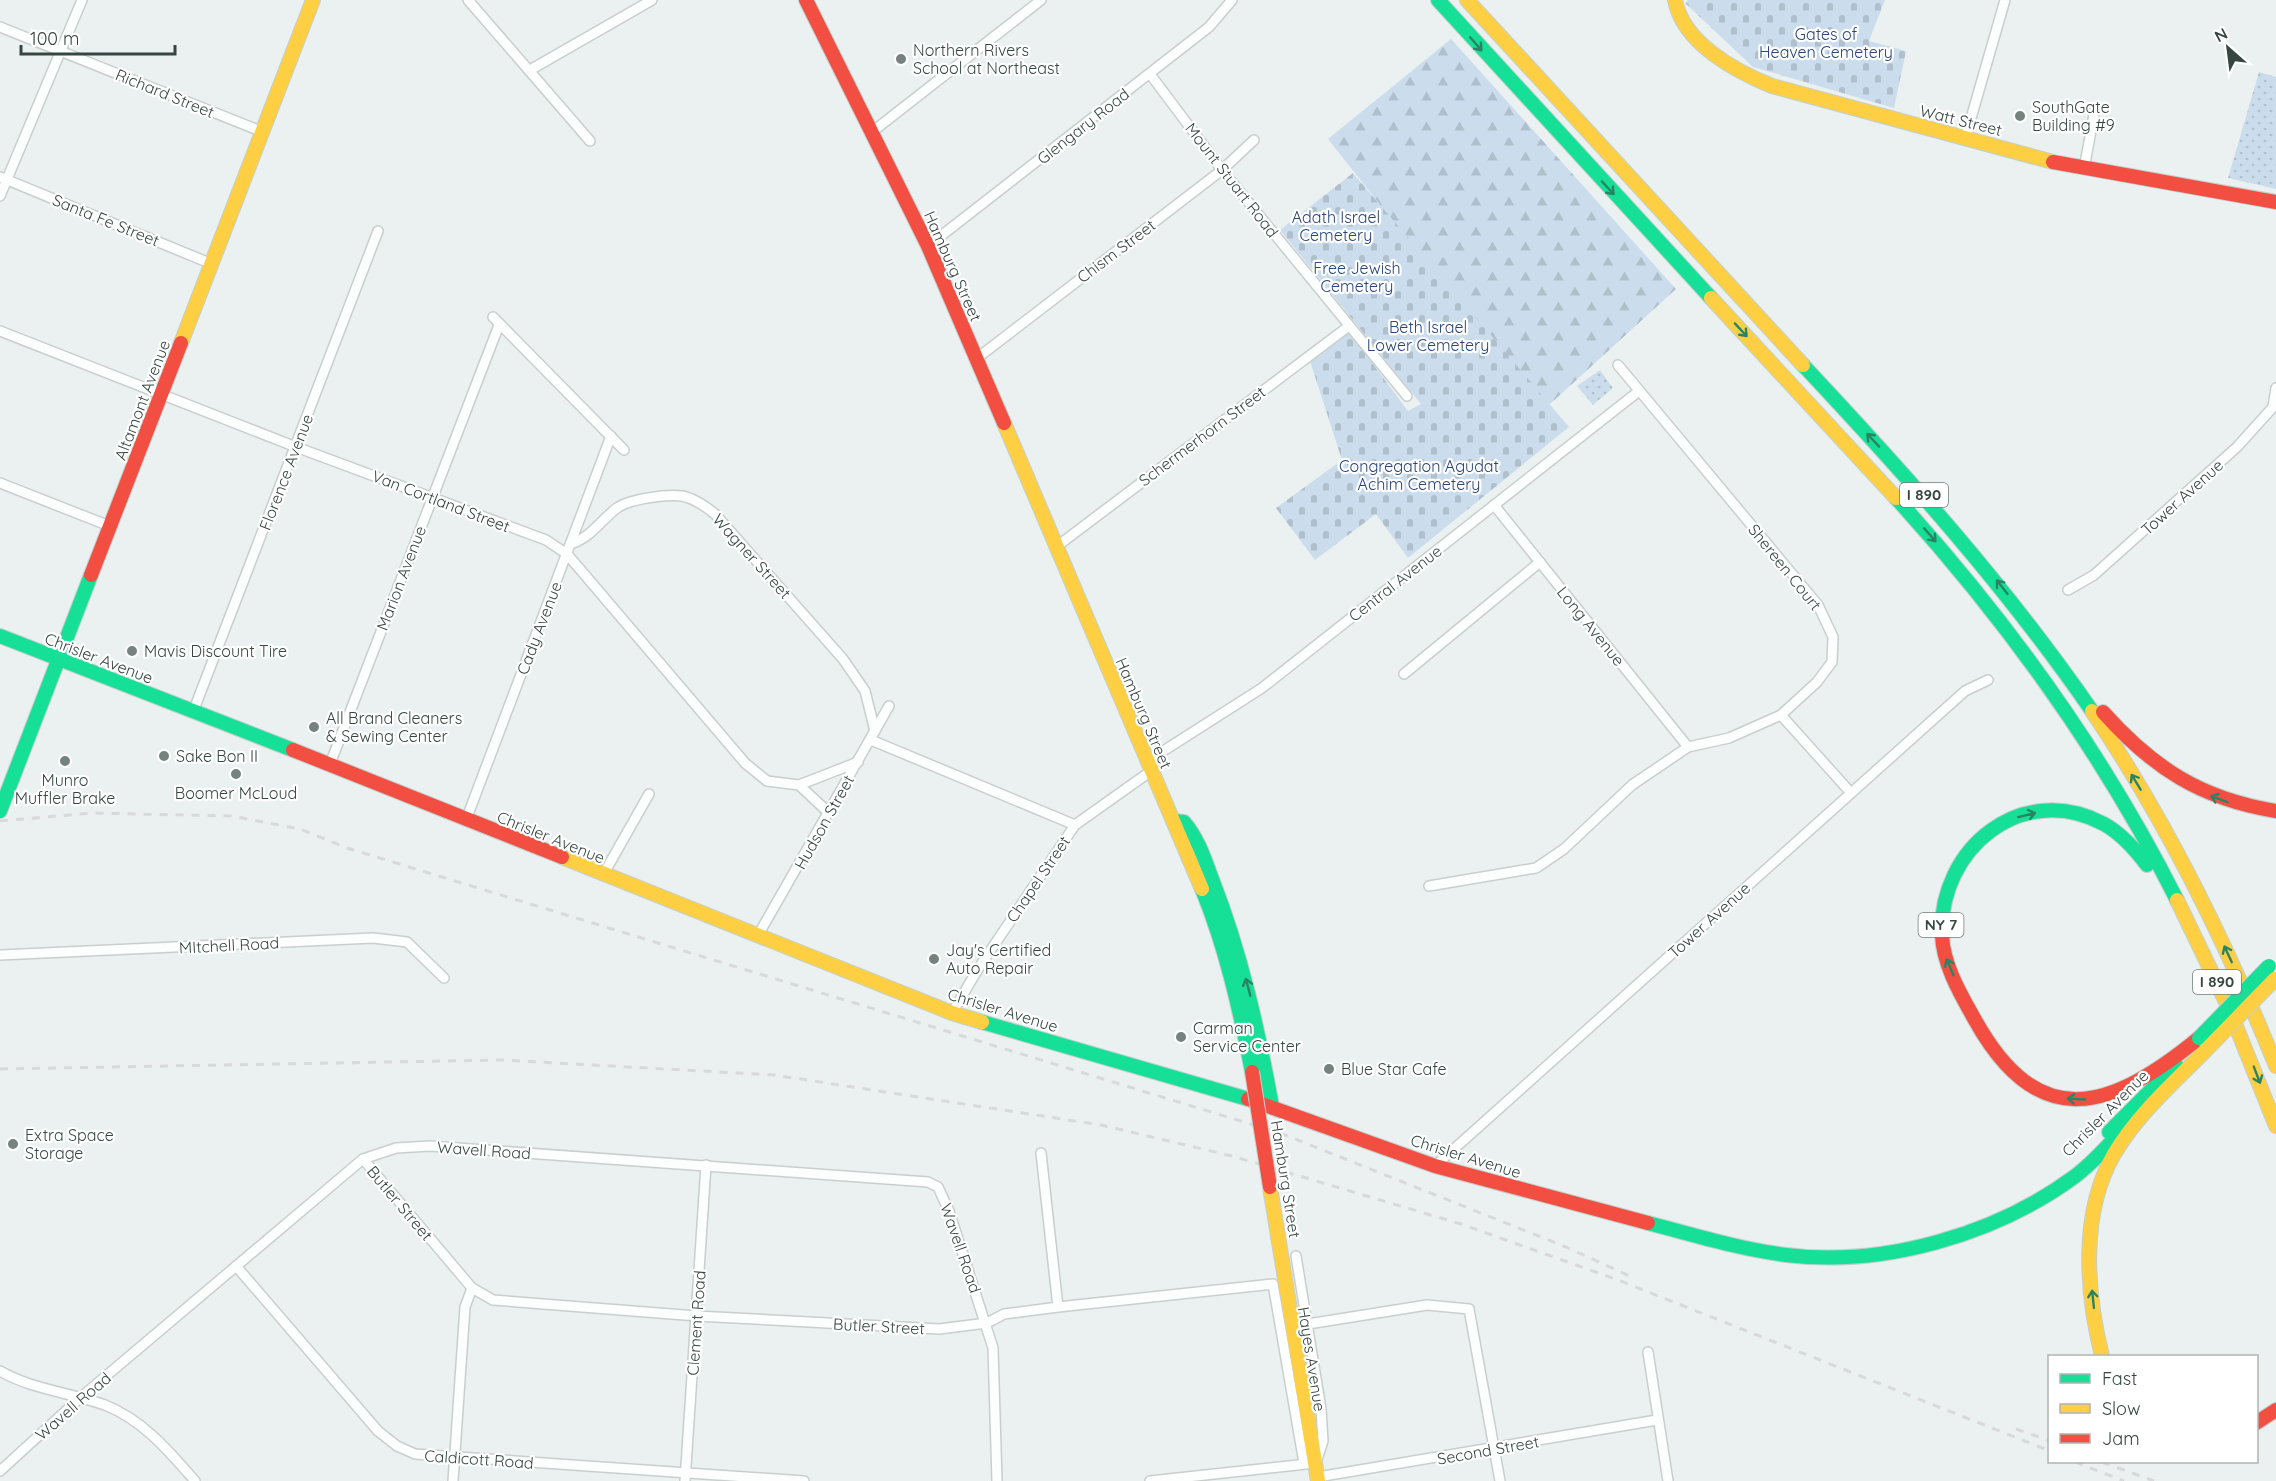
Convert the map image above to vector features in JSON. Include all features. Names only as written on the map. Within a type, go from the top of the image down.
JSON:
[{"type":"main road","name":"Altamont Avenue","points":[[0,811],[3,796],[112,528],[312,0]]},
{"type":"main road","name":"Hamburg Street","points":[[806,0],[928,246],[1213,916],[1238,1000],[1252,1072],[1310,1463],[1318,1479]]},
{"type":"main road","name":"I 890","points":[[1438,0],[1548,125],[1883,481],[1973,587],[2031,661],[2089,747],[2155,858],[2198,939],[2236,1025],[2276,1126]]},
{"type":"main road","name":"I 890","points":[[1467,0],[1564,110],[1922,493],[2020,610],[2101,726],[2174,847],[2217,930],[2276,1066]]},
{"type":"main road","name":"Watt Street","points":[[1675,0],[1675,6],[1691,30],[1741,73],[1772,86],[2084,169],[2276,202]]},
{"type":"main road","points":[[2020,610],[2118,729],[2159,766],[2210,796],[2247,807],[2276,812]]},
{"type":"main road","name":"Chrisler Avenue","points":[[0,636],[330,764],[757,937],[952,1013],[1272,1106],[1435,1166],[1732,1245],[1813,1258],[1870,1256],[1926,1246],[1976,1229],[2028,1206],[2076,1176],[2175,1081]]},
{"type":"main road","name":"NY 7","points":[[2198,939],[2129,841],[2102,822],[2069,813],[2024,815],[1983,835],[1961,857],[1947,885],[1943,900],[1943,944],[1956,980],[1993,1054],[2014,1077],[2026,1085],[2054,1096],[2085,1100],[2113,1095],[2154,1075],[2202,1044],[2274,971]]},
{"type":"main road","points":[[1174,821],[1184,822],[1192,831],[1227,917],[1250,995],[1272,1106]]},
{"type":"main road","points":[[2102,1355],[2096,1328],[2088,1249],[2094,1201],[2103,1172],[2118,1146],[2175,1081],[2202,1044]]},
{"type":"main road","name":"Chrisler Avenue","points":[[2028,1206],[2086,1156],[2202,1044]]},
{"type":"main road","points":[[2258,1422],[2276,1410]]},
{"type":"street","points":[[0,196],[3,179],[62,51],[82,0]]},
{"type":"street","points":[[468,0],[590,141]]},
{"type":"street","points":[[530,70],[652,0]]},
{"type":"street","points":[[872,132],[1041,0]]},
{"type":"street","name":"Glengary Road","points":[[928,246],[1209,27],[1232,0]]},
{"type":"street","points":[[1965,139],[2005,0]]},
{"type":"street","name":"Richard Street","points":[[0,27],[263,132]]},
{"type":"street","name":"Mount Stuart Road","points":[[1150,74],[1222,170],[1407,396]]},
{"type":"street","points":[[2084,169],[2095,109]]},
{"type":"street","name":"Chism Street","points":[[976,359],[1222,170],[1254,140]]},
{"type":"street","name":"Santa Fe Street","points":[[3,179],[212,264]]},
{"type":"street","name":"Florence Avenue","points":[[193,712],[378,231]]},
{"type":"street","name":"Marion Avenue","points":[[330,764],[432,497],[496,321],[611,436]]},
{"type":"street","name":"Schermerhorn Street","points":[[1056,547],[1349,326]]},
{"type":"street","name":"Van Cortland Street","points":[[0,331],[296,447],[546,540],[567,554],[745,763],[767,781],[799,785],[858,762]]},
{"type":"street","name":"Shereen Court","points":[[1429,886],[1536,868],[1564,849],[1632,785],[1688,747],[1729,738],[1781,715],[1817,682],[1832,662],[1833,637],[1818,605],[1618,365]]},
{"type":"street","name":"Tower Avenue","points":[[2068,590],[2094,575],[2237,447],[2273,406],[2276,388]]},
{"type":"street","name":"Central Avenue","points":[[1151,771],[1157,755],[1262,688],[1639,391]]},
{"type":"street","points":[[611,436],[624,450]]},
{"type":"street","name":"Cady Avenue","points":[[466,820],[573,543],[611,436]]},
{"type":"street","points":[[0,483],[112,528]]},
{"type":"street","name":"Wagner Street","points":[[573,543],[582,540],[619,506],[635,500],[681,496],[703,504],[715,514],[843,659],[864,691],[873,735]]},
{"type":"street","name":"Long Avenue","points":[[1494,505],[1688,747]]},
{"type":"street","points":[[1404,674],[1540,562]]},
{"type":"street","name":"Tower Avenue","points":[[1435,1166],[1965,691],[1988,680]]},
{"type":"street","name":"Hudson Street","points":[[757,937],[889,706]]},
{"type":"street","points":[[1781,715],[1851,793]]},
{"type":"street","points":[[873,735],[1075,825]]},
{"type":"street","name":"Chapel Street","points":[[952,1013],[978,969],[1075,825],[1151,771]]},
{"type":"street","points":[[799,785],[829,813]]},
{"type":"street","points":[[603,875],[649,794]]},
{"type":"street","name":"MItchell Road","points":[[0,956],[373,938],[407,942],[444,978]]},
{"type":"street","name":"Wavell Road","points":[[0,1471],[80,1398],[363,1159],[396,1148],[430,1146],[928,1182],[938,1187],[944,1199],[987,1323]]},
{"type":"street","points":[[1041,1153],[1058,1307]]},
{"type":"street","name":"Butler Street","points":[[363,1159],[472,1288],[493,1300],[697,1316],[939,1329],[987,1323],[1004,1314],[1274,1284],[1310,1463]]},
{"type":"street","name":"Clement Road","points":[[685,1477],[706,1165]]},
{"type":"street","name":"Hayes Avenue","points":[[1296,1256],[1308,1324],[1323,1440],[1310,1463]]},
{"type":"street","name":"Caldicott Road","points":[[236,1266],[378,1431],[397,1446],[415,1454],[685,1477],[804,1481]]},
{"type":"street","points":[[453,1481],[465,1307],[472,1288]]},
{"type":"street","points":[[1308,1324],[1428,1305],[1469,1309],[1500,1481]]},
{"type":"street","points":[[987,1323],[993,1348],[997,1481]]},
{"type":"street","points":[[1648,1352],[1668,1481]]},
{"type":"street","points":[[0,1371],[21,1383],[105,1405],[130,1417],[156,1437],[195,1481]]},
{"type":"street","name":"Second Street","points":[[1318,1479],[1657,1419]]},
{"type":"street","points":[[1150,1481],[1310,1463]]},
{"type":"green space","name":"Gates of Heaven Cemetery","points":[[1688,0],[1885,0],[1869,41],[1906,51],[1894,108],[1753,67],[1685,3]]},
{"type":"green space","points":[[1451,39],[1676,289],[1549,405],[1393,221],[1328,139]]},
{"type":"green space","points":[[2259,72],[2276,77],[2276,189],[2228,178]]},
{"type":"green space","points":[[1353,173],[1569,427],[1408,558],[1376,514],[1315,560],[1276,508],[1342,460],[1310,361],[1349,332],[1408,411],[1421,404],[1280,230]]},
{"type":"green space","points":[[1600,370],[1613,388],[1593,405],[1577,386]]},
{"type":"railway","points":[[0,821],[91,813],[231,816],[300,829],[347,848],[1280,1133],[1566,1247],[1634,1278]]},
{"type":"railway","points":[[0,1069],[502,1060],[774,1075],[1101,1125],[1232,1156],[1461,1224],[1618,1280],[2048,1450]]},
{"type":"railway","points":[[2016,1429],[2048,1440]]},
{"type":"railway","points":[[2078,1463],[2124,1481]]},
{"type":"railway","points":[[2105,1463],[2154,1481]]},
{"type":"traffic: fast","points":[[1438,0],[1711,298]]},
{"type":"traffic: fast","points":[[1803,365],[1880,448],[1990,575],[2092,711]]},
{"type":"traffic: fast","points":[[1896,498],[1976,591],[2050,689],[2117,792],[2177,900]]},
{"type":"traffic: fast","points":[[0,811],[91,575]]},
{"type":"traffic: fast","points":[[0,636],[293,750]]},
{"type":"traffic: fast","points":[[1942,935],[1944,904],[1954,875],[1970,850],[1991,831],[2016,817],[2044,811],[2073,813],[2104,824],[2128,842],[2147,865]]},
{"type":"traffic: fast","points":[[1174,821],[1184,822],[1193,835],[1204,857],[1232,935],[1248,991],[1272,1106]]},
{"type":"traffic: fast","points":[[1202,889],[1232,979],[1252,1072]]},
{"type":"traffic: fast","points":[[2199,1038],[2269,966]]},
{"type":"traffic: fast","points":[[982,1022],[1248,1099]]},
{"type":"traffic: fast","points":[[2109,1132],[2176,1065]]},
{"type":"traffic: fast","points":[[1648,1223],[1734,1245],[1786,1255],[1861,1256],[1899,1251],[1974,1230],[2043,1197],[2081,1172],[2123,1130]]},
{"type":"traffic: slow","points":[[181,343],[313,0]]},
{"type":"traffic: slow","points":[[1467,0],[1803,365]]},
{"type":"traffic: slow","points":[[1675,0],[1680,15],[1699,42],[1727,64],[1772,86],[2053,162]]},
{"type":"traffic: slow","points":[[1711,298],[1896,498]]},
{"type":"traffic: slow","points":[[1004,423],[1202,889]]},
{"type":"traffic: slow","points":[[2092,711],[2170,839],[2216,928],[2276,1066]]},
{"type":"traffic: slow","points":[[562,857],[952,1013],[982,1022]]},
{"type":"traffic: slow","points":[[2177,900],[2227,1004],[2276,1126]]},
{"type":"traffic: slow","points":[[2205,1051],[2275,979]]},
{"type":"traffic: slow","points":[[2102,1355],[2092,1306],[2089,1253],[2091,1227],[2103,1177],[2114,1154],[2133,1126],[2205,1051]]},
{"type":"traffic: slow","points":[[1270,1187],[1318,1481]]},
{"type":"traffic: jam","points":[[806,0],[928,246],[1004,423]]},
{"type":"traffic: jam","points":[[2053,162],[2276,202]]},
{"type":"traffic: jam","points":[[91,575],[181,343]]},
{"type":"traffic: jam","points":[[2103,712],[2141,749],[2180,778],[2224,798],[2276,811]]},
{"type":"traffic: jam","points":[[293,750],[562,857]]},
{"type":"traffic: jam","points":[[1942,935],[1943,946],[1954,979],[1975,1020],[1999,1057],[2025,1081],[2051,1095],[2078,1099],[2106,1094],[2136,1082],[2167,1063],[2199,1038]]},
{"type":"traffic: jam","points":[[1252,1072],[1270,1187]]},
{"type":"traffic: jam","points":[[1248,1099],[1435,1166],[1648,1223]]},
{"type":"traffic: jam","points":[[2258,1422],[2276,1410]]},
{"type":"place","name":"Northern Rivers School at Northeast","points":[[901,59]]},
{"type":"place","name":"SouthGate Building #9","points":[[2020,116]]},
{"type":"place","name":"Mavis Discount Tire","points":[[132,651]]},
{"type":"place","name":"All Brand Cleaners & Sewing Center","points":[[314,727]]},
{"type":"place","name":"Sake Bon II","points":[[164,756]]},
{"type":"place","name":"Munro Muffler Brake","points":[[65,761]]},
{"type":"place","name":"Boomer McLoud","points":[[236,774]]},
{"type":"place","name":"Jay's Certified Auto Repair","points":[[934,959]]},
{"type":"place","name":"Carman Service Center","points":[[1181,1037]]},
{"type":"place","name":"Blue Star Cafe","points":[[1329,1069]]},
{"type":"place","name":"Extra Space Storage","points":[[13,1144]]},
{"type":"park label","name":"Adath Israel Cemetery","points":[[1336,226]]},
{"type":"park label","name":"Free Jewish Cemetery","points":[[1357,277]]},
{"type":"park label","name":"Beth Israel Lower Cemetery","points":[[1428,336]]},
{"type":"park label","name":"Congregation Agudat Achim Cemetery","points":[[1419,475]]}]
